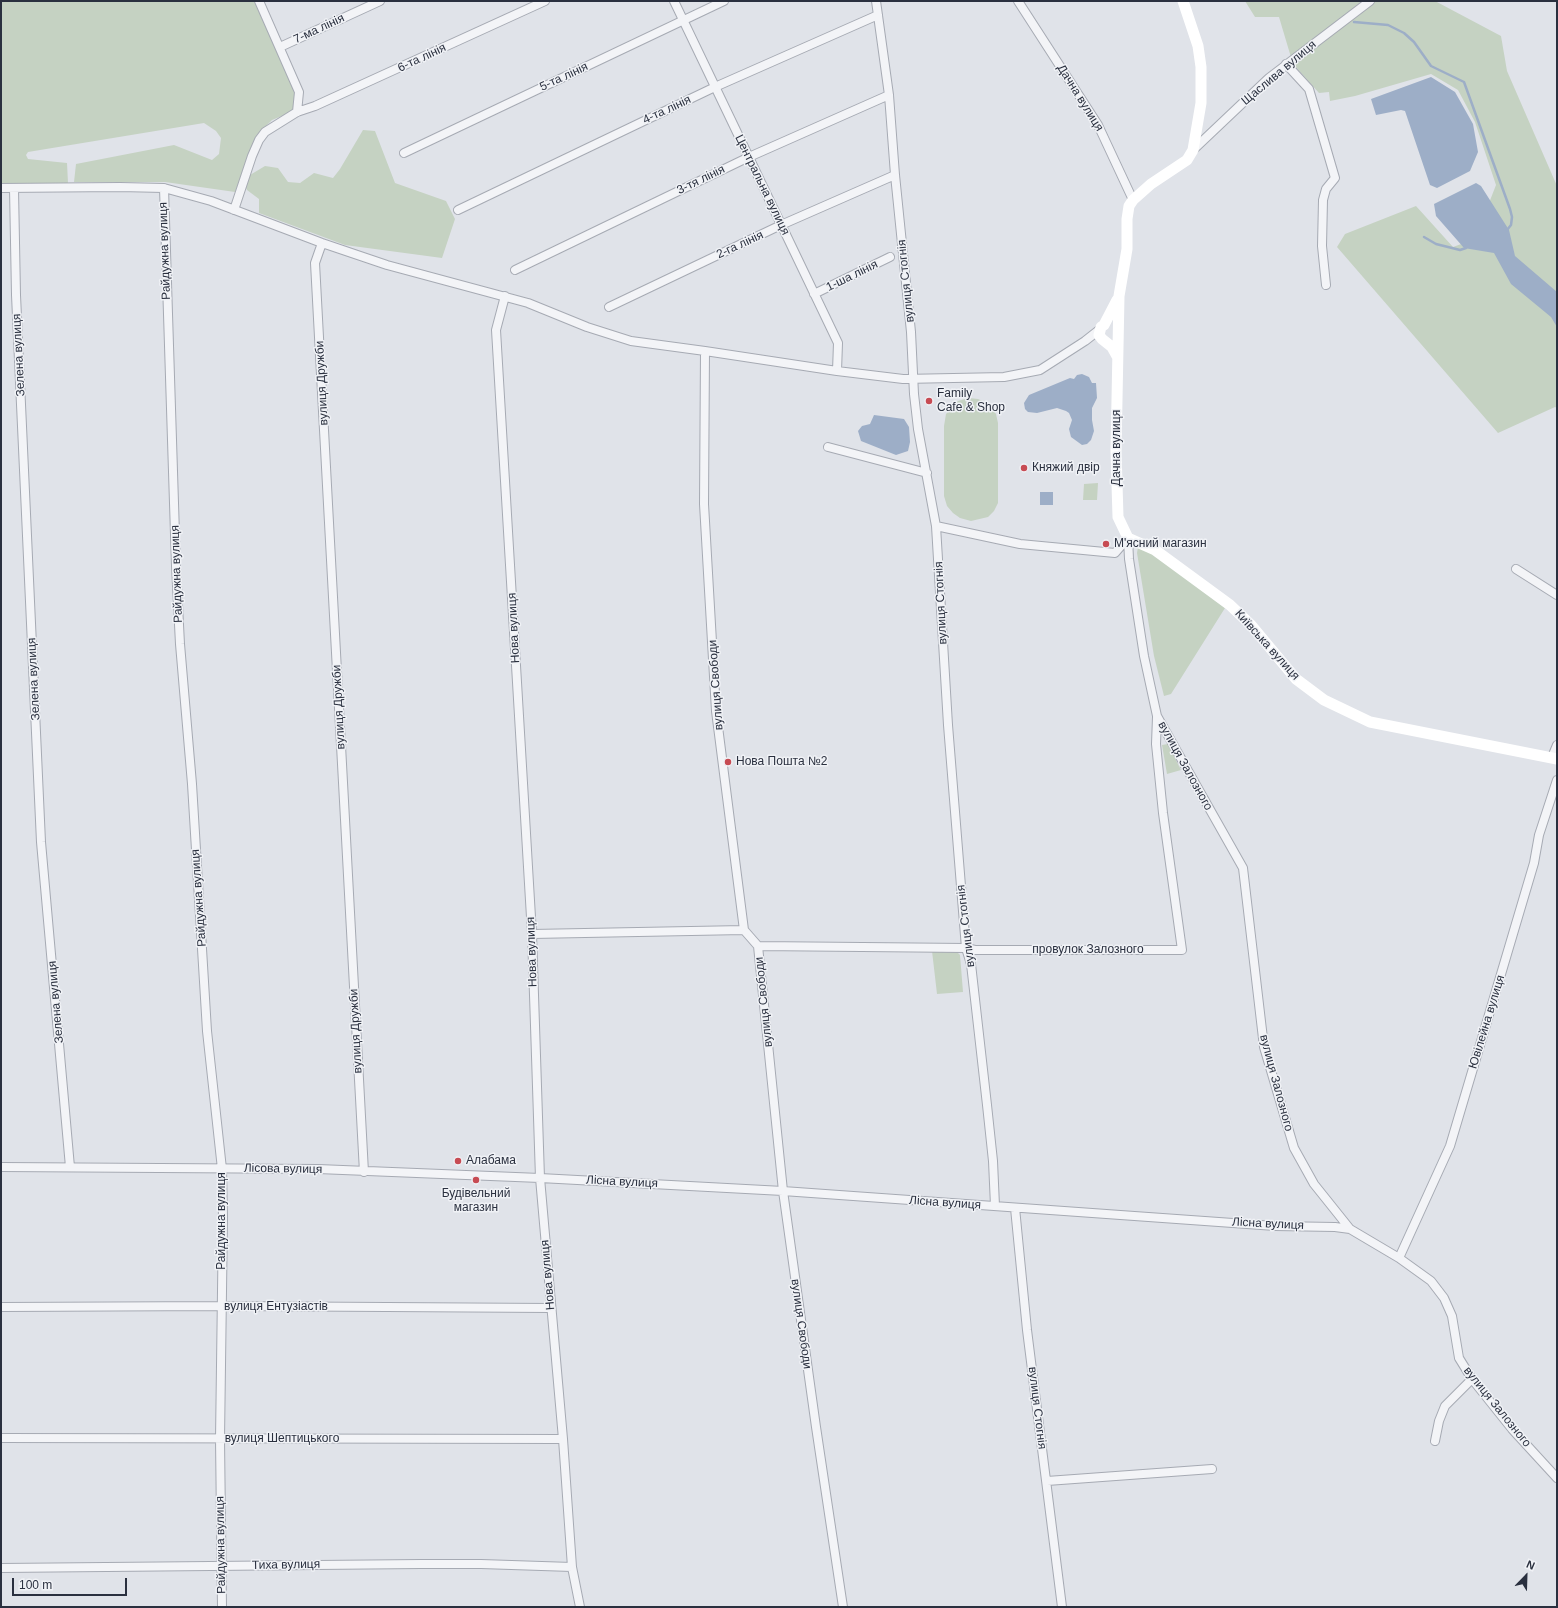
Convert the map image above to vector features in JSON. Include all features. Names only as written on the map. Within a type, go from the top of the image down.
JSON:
[{"type":"street","points":[[259,1],[299,92],[297,112]]},
{"type":"street","name":"7-ма лінія","points":[[280,47],[380,1]]},
{"type":"street","name":"6-та лінія","points":[[234,210],[259,140],[265,132],[297,112],[315,106],[545,1]]},
{"type":"street","name":"Центральна вулиця","points":[[674,1],[838,343],[837,371]]},
{"type":"street","name":"5-та лінія","points":[[404,152],[724,1]]},
{"type":"street","name":"вулиця Стогнія","points":[[876,1],[888,95],[911,332],[914,394],[918,430],[936,526],[948,725],[966,948],[971,964],[987,1105],[993,1161],[995,1206]]},
{"type":"street","name":"Дачна вулиця","points":[[1018,1],[1098,125],[1132,200]]},
{"type":"street","points":[[1117,356],[1099,335],[1119,296],[1127,249],[1127,219],[1129,206],[1132,200],[1151,184],[1187,160],[1193,150],[1201,103],[1201,67],[1198,46],[1183,1]]},
{"type":"street","name":"Щаслива вулиця","points":[[1193,150],[1286,64],[1370,1]]},
{"type":"street","name":"4-та лінія","points":[[458,210],[715,87],[878,15]]},
{"type":"street","points":[[1286,64],[1309,89],[1335,178],[1326,189],[1323,200],[1322,246],[1326,285]]},
{"type":"street","name":"3-тя лінія","points":[[515,270],[749,157],[888,95]]},
{"type":"street","name":"2-га лінія","points":[[609,307],[782,225],[895,176]]},
{"type":"street","points":[[1,188],[164,188],[211,201],[322,243],[387,265],[528,302],[587,327],[631,341],[837,371],[914,379],[1004,377],[1040,370],[1085,342],[1102,327],[1111,323],[1117,328],[1118,334],[1114,341],[1106,342],[1091,340],[1085,342]]},
{"type":"street","name":"Райдужна вулиця","points":[[164,188],[176,566],[180,636],[192,784],[207,1031],[222,1169],[220,1439],[222,1607]]},
{"type":"street","name":"Зелена вулиця","points":[[14,189],[17,303],[42,842],[70,1167]]},
{"type":"street","name":"вулиця Дружби","points":[[322,243],[316,263],[364,1172]]},
{"type":"street","name":"1-ша лінія","points":[[814,294],[890,257]]},
{"type":"street","name":"Нова вулиця","points":[[505,296],[496,330],[532,934],[540,1178],[550,1308],[563,1439],[572,1567],[580,1607]]},
{"type":"street","name":"Дачна вулиця","points":[[1119,296],[1116,451],[1118,517],[1128,538]]},
{"type":"street","name":"вулиця Свободи","points":[[705,351],[704,504],[716,711],[744,930],[758,946],[783,1191],[843,1607]]},
{"type":"street","points":[[828,447],[927,473]]},
{"type":"street","points":[[936,526],[1020,544],[1115,553],[1128,538]]},
{"type":"street","name":"вулиця Залозного","points":[[1128,538],[1129,559],[1143,648],[1157,716],[1243,868],[1264,1047],[1294,1148],[1314,1184],[1350,1229],[1399,1258],[1431,1281],[1444,1298],[1452,1316],[1459,1358],[1472,1379],[1512,1429],[1557,1478]]},
{"type":"street","name":"Київська вулиця","points":[[1128,538],[1155,550],[1230,605],[1251,625],[1296,679],[1324,700],[1370,722],[1554,758]]},
{"type":"street","points":[[1516,569],[1557,595]]},
{"type":"street","name":"провулок Залозного","points":[[758,946],[966,948],[975,950],[1182,950],[1163,813],[1156,744],[1157,716]]},
{"type":"street","points":[[1554,758],[1557,745]]},
{"type":"street","name":"Ювілейна вулиця","points":[[1399,1258],[1450,1146],[1534,863],[1539,835],[1557,780]]},
{"type":"street","points":[[532,934],[744,930]]},
{"type":"street","name":"Лісова вулиця","points":[[1,1167],[318,1169],[540,1178]]},
{"type":"street","name":"Лісна вулиця","points":[[540,1178],[783,1191],[1275,1226],[1335,1227],[1350,1229]]},
{"type":"street","name":"вулиця Стогнія","points":[[1015,1208],[1027,1330],[1062,1607]]},
{"type":"street","name":"вулиця Ентузіастів","points":[[1,1308],[222,1306],[550,1308]]},
{"type":"street","points":[[1435,1441],[1439,1421],[1445,1406],[1472,1379]]},
{"type":"street","name":"вулиця Шептицького","points":[[1,1438],[563,1439]]},
{"type":"street","points":[[1046,1481],[1212,1469]]},
{"type":"street","name":"Тиха вулиця","points":[[1,1568],[481,1564],[572,1567]]},
{"type":"green space","points":[[1,1],[254,1],[297,94],[294,111],[272,120],[257,135],[235,192],[165,182],[74,182],[76,164],[174,145],[212,160],[219,154],[221,138],[216,131],[204,123],[28,152],[26,155],[28,159],[67,163],[68,183],[1,185]]},
{"type":"green space","points":[[1245,1],[1435,1],[1501,36],[1507,71],[1557,186],[1557,408],[1555,407],[1498,433],[1337,247],[1345,234],[1416,206],[1453,247],[1475,239],[1496,185],[1475,122],[1458,90],[1431,74],[1355,96],[1330,101],[1329,92],[1319,93],[1293,64],[1279,17],[1255,17]]},
{"type":"green space","points":[[363,130],[375,131],[395,183],[446,201],[455,219],[442,258],[345,245],[259,213],[259,199],[247,190],[245,186],[250,175],[265,166],[278,168],[288,182],[300,183],[314,173],[333,178]]},
{"type":"green space","points":[[969,398],[978,399],[991,407],[996,414],[998,423],[998,503],[994,511],[988,517],[971,521],[960,518],[953,513],[947,506],[944,496],[944,426],[946,414],[958,401]]},
{"type":"green space","points":[[1098,483],[1097,500],[1083,500],[1084,484]]},
{"type":"green space","points":[[1143,546],[1225,608],[1171,694],[1164,696],[1154,656],[1137,553],[1138,547]]},
{"type":"green space","points":[[1168,744],[1181,770],[1167,774],[1162,745]]},
{"type":"green space","points":[[932,951],[956,951],[960,955],[963,992],[937,994]]},
{"type":"water","points":[[1431,77],[1455,92],[1473,124],[1478,152],[1470,171],[1437,188],[1430,185],[1405,111],[1401,110],[1376,115],[1371,99]]},
{"type":"water","points":[[1476,183],[1481,186],[1509,230],[1515,256],[1557,292],[1557,327],[1551,317],[1511,284],[1494,253],[1464,248],[1436,216],[1434,204]]},
{"type":"water","points":[[1082,374],[1089,377],[1092,383],[1096,383],[1097,398],[1092,408],[1094,431],[1091,440],[1087,444],[1082,445],[1071,437],[1069,429],[1072,420],[1069,413],[1057,408],[1037,413],[1028,412],[1025,409],[1024,403],[1029,395],[1070,378],[1074,379],[1077,375]]},
{"type":"water","points":[[874,415],[904,419],[909,427],[910,442],[908,451],[896,455],[861,441],[858,431],[862,426],[870,424]]},
{"type":"water","points":[[1040,492],[1053,492],[1053,505],[1040,505]]},
{"type":"waterway","points":[[1354,22],[1388,25],[1404,33],[1414,42],[1431,66],[1464,82],[1510,209],[1512,217],[1511,225],[1507,230]]},
{"type":"waterway","points":[[1424,237],[1436,244],[1460,250],[1466,248]]},
{"type":"place","name":"Family Cafe & Shop","points":[[929,401]]},
{"type":"place","name":"Княжий двір","points":[[1024,468]]},
{"type":"place","name":"М'ясний магазин","points":[[1106,544]]},
{"type":"place","name":"Нова Пошта №2","points":[[728,762]]},
{"type":"place","name":"Алабама","points":[[458,1161]]},
{"type":"place","name":"Будівельний магазин","points":[[476,1180]]}]
